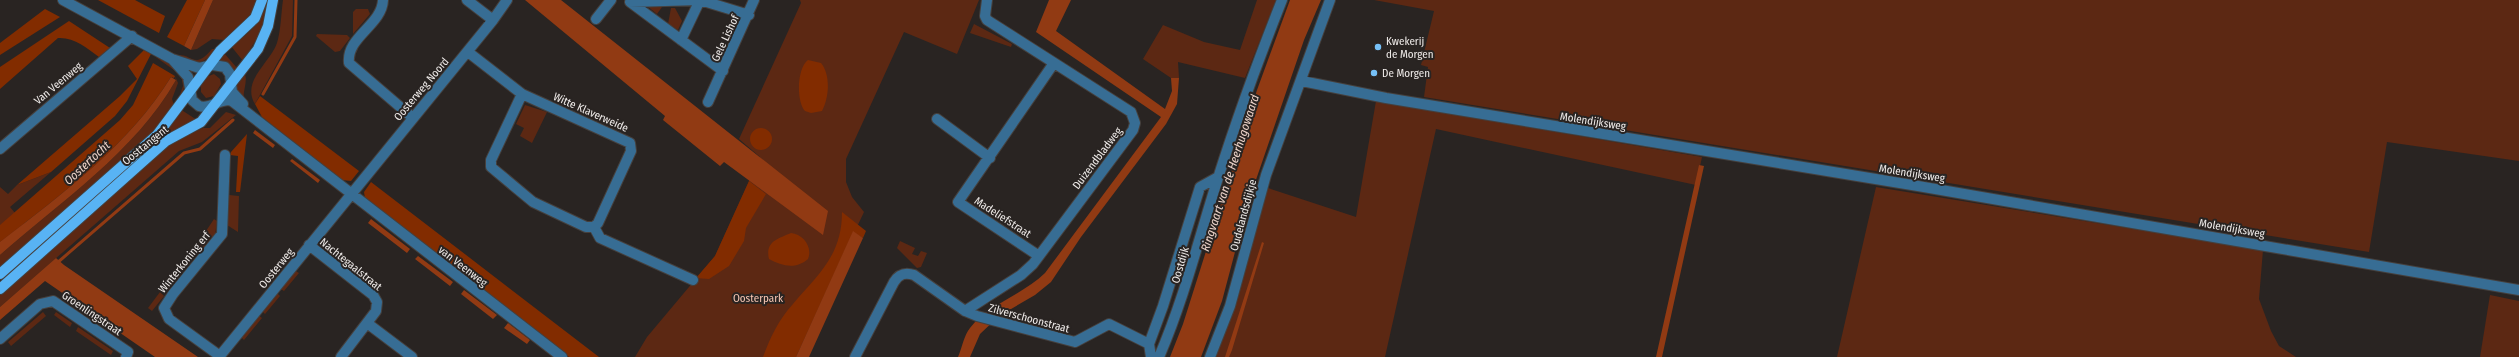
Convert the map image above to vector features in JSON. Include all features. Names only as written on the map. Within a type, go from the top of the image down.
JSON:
[{"type":"main road","name":"Oosttangent","points":[[0,274],[157,135],[220,51],[255,18],[261,9],[262,0]]},
{"type":"main road","name":"Oosttangent","points":[[0,289],[166,141],[201,122],[217,104],[258,49],[268,26],[273,0]]},
{"type":"street","points":[[63,0],[172,59],[198,68],[217,65],[225,68],[230,74],[233,94],[254,120]]},
{"type":"street","points":[[383,0],[382,10],[350,49],[349,63],[413,118]]},
{"type":"street","points":[[467,0],[493,20]]},
{"type":"street","name":"Oosterweg Noord","points":[[351,193],[468,52],[507,0]]},
{"type":"street","points":[[596,19],[612,0]]},
{"type":"street","points":[[681,40],[700,0]]},
{"type":"street","name":"Gele Lishof","points":[[628,1],[700,0],[748,15]]},
{"type":"street","name":"Gele Lishof","points":[[708,102],[754,0]]},
{"type":"street","name":"Duizendbladweg","points":[[965,311],[1021,275],[1039,256],[1133,130],[1135,123],[1131,112],[987,20],[985,16],[988,0]]},
{"type":"street","name":"Oostdijk","points":[[1159,357],[1182,298],[1218,177],[1250,84],[1282,0]]},
{"type":"street","name":"Oudelandsdijkje","points":[[1210,357],[1230,306],[1266,175],[1302,81],[1330,0]]},
{"type":"street","name":"Gele Lishof","points":[[628,1],[723,71]]},
{"type":"street","name":"Van Veenweg","points":[[0,149],[132,36]]},
{"type":"street","name":"Witte Klaverweide","points":[[468,52],[522,94],[630,143],[631,151],[598,223],[594,227]]},
{"type":"street","points":[[172,59],[188,77],[192,100],[199,106],[208,107],[224,100],[232,101],[254,120],[351,193]]},
{"type":"street","name":"Madeliefstraat","points":[[1039,256],[958,202],[990,158],[1054,63]]},
{"type":"street","name":"Molendijksweg","points":[[1302,81],[1386,98],[1926,187],[2519,290]]},
{"type":"street","points":[[522,94],[491,160],[492,167],[533,202],[586,227],[594,227],[600,238],[693,280]]},
{"type":"street","points":[[937,119],[990,158]]},
{"type":"street","name":"Winterkoning erf","points":[[220,356],[169,319],[164,308],[173,294],[222,234],[225,155]]},
{"type":"street","name":"Oostdijk","points":[[1149,344],[1163,306],[1200,187],[1218,177]]},
{"type":"street","name":"Oosterweg","points":[[220,356],[351,193]]},
{"type":"street","name":"van Veenweg","points":[[351,193],[562,357]]},
{"type":"street","name":"Nachtegaalstraat","points":[[309,246],[377,300],[376,311],[341,357]]},
{"type":"street","points":[[860,355],[894,282],[900,275],[914,275],[965,311]]},
{"type":"street","name":"Groenlingstraat","points":[[0,339],[40,304],[53,301],[128,352],[126,357]]},
{"type":"street","name":"Zilverschoonstraat","points":[[965,311],[996,322],[1075,342],[1108,324],[1149,344]]},
{"type":"street","points":[[367,323],[412,357]]},
{"type":"street","points":[[1149,344],[1151,357]]},
{"type":"green space","points":[[213,0],[256,0],[252,13],[224,40],[212,39],[197,49],[191,50]]},
{"type":"green space","points":[[266,0],[270,0],[260,33],[243,61],[231,46],[249,32],[259,21],[265,8]]},
{"type":"green space","points":[[283,0],[293,0],[292,36],[255,104],[252,96],[254,80],[277,43]]},
{"type":"green space","name":"Oosterpark","points":[[800,0],[979,0],[957,54],[904,32],[846,159],[846,182],[852,197],[864,212],[796,357],[635,357],[647,337],[715,256],[760,157],[739,139],[801,3]]},
{"type":"green space","points":[[1257,0],[1276,0],[1245,78],[1178,62],[1179,78],[1171,78],[1143,59],[1163,25],[1204,42],[1240,50]]},
{"type":"green space","points":[[1374,0],[2519,0],[2519,161],[2387,142],[2369,252],[1424,97],[1428,67],[1421,65],[1434,11]]},
{"type":"green space","points":[[647,6],[661,6],[662,7],[657,14]]},
{"type":"green space","points":[[671,8],[675,8],[682,21],[678,30],[668,24]]},
{"type":"green space","points":[[356,9],[368,9],[370,14],[353,34],[353,12]]},
{"type":"green space","points":[[974,24],[1012,44],[1011,47],[970,33]]},
{"type":"green space","points":[[317,34],[347,35],[350,38],[340,51],[335,52],[316,36]]},
{"type":"green space","points":[[212,49],[217,49],[207,59],[199,62],[190,61],[177,56],[182,55],[196,60],[206,56]]},
{"type":"green space","points":[[224,53],[237,68],[234,72],[218,61]]},
{"type":"green space","points":[[156,56],[176,68],[184,78],[185,84],[178,100],[183,86],[181,75]]},
{"type":"green space","points":[[244,73],[246,82],[244,100],[235,88]]},
{"type":"green space","points":[[214,74],[220,79],[221,84],[214,96],[206,98],[201,92],[201,86],[206,77]]},
{"type":"green space","points":[[175,76],[178,83],[172,99],[174,105],[155,132],[0,268],[0,255],[96,174],[140,130],[159,106],[176,80]]},
{"type":"green space","points":[[1376,101],[1702,157],[1696,185],[1436,129],[1385,357],[1213,357],[1268,188],[1356,217]]},
{"type":"green space","points":[[525,105],[547,112],[532,143],[520,136],[524,128],[516,124]]},
{"type":"green space","points":[[180,109],[197,120],[173,131],[151,150],[149,147]]},
{"type":"green space","points":[[226,112],[236,115],[202,142],[179,151],[0,307],[0,292],[170,142],[203,128],[210,128]]},
{"type":"green space","points":[[51,172],[10,207],[24,224],[0,244],[0,187],[8,194],[17,185]]},
{"type":"green space","points":[[1876,187],[2263,250],[2259,299],[2271,331],[2279,346],[2296,357],[1837,357]]},
{"type":"green space","points":[[229,195],[239,196],[238,232],[227,225]]},
{"type":"green space","points":[[214,219],[217,221],[215,236],[201,253],[194,249]]},
{"type":"green space","points":[[900,241],[915,248],[912,254],[918,256],[921,251],[927,253],[921,267],[917,268],[897,248]]},
{"type":"green space","points":[[294,270],[299,273],[284,291],[279,288]]},
{"type":"green space","points":[[160,292],[164,296],[152,311],[148,308]]},
{"type":"green space","points":[[276,292],[280,296],[265,314],[261,310]]},
{"type":"green space","points":[[2490,295],[2519,301],[2519,357],[2480,357]]},
{"type":"green space","points":[[43,312],[46,316],[11,346],[8,342]]},
{"type":"green space","points":[[56,312],[72,323],[70,327],[54,315]]},
{"type":"green space","points":[[257,314],[262,318],[244,340],[240,336]]},
{"type":"green space","points":[[78,327],[113,351],[111,355],[76,331]]},
{"type":"shaded area","points":[[98,0],[135,0],[165,16],[159,33]]},
{"type":"shaded area","points":[[187,0],[205,0],[184,46],[167,37]]},
{"type":"shaded area","points":[[205,0],[213,0],[191,50],[184,46]]},
{"type":"shaded area","points":[[525,0],[561,0],[828,211],[823,235],[724,162],[720,166],[663,120],[665,116]]},
{"type":"shaded area","points":[[1049,0],[1071,0],[1056,31],[1165,109],[1172,91],[1171,78],[1179,78],[1177,104],[1166,124],[1081,237],[1051,282],[1035,295],[999,316],[980,334],[970,357],[958,357],[966,334],[977,320],[996,306],[1027,287],[1045,273],[1161,117],[1036,32]]},
{"type":"shaded area","points":[[1290,0],[1321,0],[1304,40],[1248,203],[1222,301],[1201,357],[1170,357],[1183,324],[1257,90]]},
{"type":"shaded area","points":[[45,9],[60,17],[0,55],[0,43]]},
{"type":"shaded area","points":[[69,21],[110,48],[99,57],[75,41],[58,38],[0,89],[0,67]]},
{"type":"shaded area","points":[[146,48],[152,52],[127,101],[115,116],[51,172],[17,185],[120,96],[137,79],[128,66]]},
{"type":"shaded area","points":[[808,60],[821,63],[828,80],[826,100],[822,111],[811,113],[805,111],[802,106],[799,93],[800,77],[804,64]]},
{"type":"shaded area","points":[[153,63],[175,76],[174,78],[171,77],[136,124],[93,167],[0,242],[0,225],[120,120],[133,105]]},
{"type":"shaded area","points":[[171,77],[176,80],[159,106],[140,130],[118,153],[72,195],[0,255],[0,242],[71,186],[115,146],[136,124]]},
{"type":"shaded area","points":[[260,96],[359,171],[351,181],[342,180],[262,117],[255,104]]},
{"type":"shaded area","points":[[761,128],[769,131],[772,139],[769,147],[761,150],[753,147],[750,139],[753,131]]},
{"type":"shaded area","points":[[255,130],[275,145],[273,148],[253,133]]},
{"type":"shaded area","points":[[247,134],[240,192],[236,192],[238,156],[230,155]]},
{"type":"shaded area","points":[[292,159],[320,180],[318,183],[290,161]]},
{"type":"shaded area","points":[[1699,165],[1704,166],[1662,357],[1656,357]]},
{"type":"shaded area","points":[[749,181],[766,194],[746,228],[744,241],[729,266],[709,279],[696,278],[715,256]]},
{"type":"shaded area","points":[[371,182],[599,357],[569,357],[365,198],[364,192]]},
{"type":"shaded area","points":[[842,212],[866,231],[863,238],[853,232],[796,357],[763,357],[783,316],[827,263],[833,253],[838,241]]},
{"type":"shaded area","points":[[371,219],[410,249],[407,253],[368,223]]},
{"type":"shaded area","points":[[853,231],[863,238],[809,357],[796,357]]},
{"type":"shaded area","points":[[791,233],[799,236],[806,242],[809,250],[808,259],[798,265],[788,266],[779,264],[769,259],[768,253],[773,242]]},
{"type":"shaded area","points":[[1262,242],[1264,243],[1232,350],[1229,357],[1225,357]]},
{"type":"shaded area","points":[[418,256],[453,282],[450,286],[415,259]]},
{"type":"shaded area","points":[[56,258],[198,357],[155,357],[45,281],[0,320],[0,307]]},
{"type":"shaded area","points":[[464,290],[497,315],[493,319],[461,294]]},
{"type":"shaded area","points":[[508,323],[530,340],[527,344],[504,328]]},
{"type":"waterway","points":[[263,94],[295,37],[296,0]]},
{"type":"waterway","points":[[57,263],[184,153],[200,149],[233,120]]},
{"type":"place","name":"Kwekerij de Morgen","points":[[1378,47]]},
{"type":"place","name":"De Morgen","points":[[1374,73]]},
{"type":"water label","name":"Oostertocht","points":[[87,163]]},
{"type":"water label","name":"Ringvaart van de Heerhugowaard","points":[[1230,173]]}]
